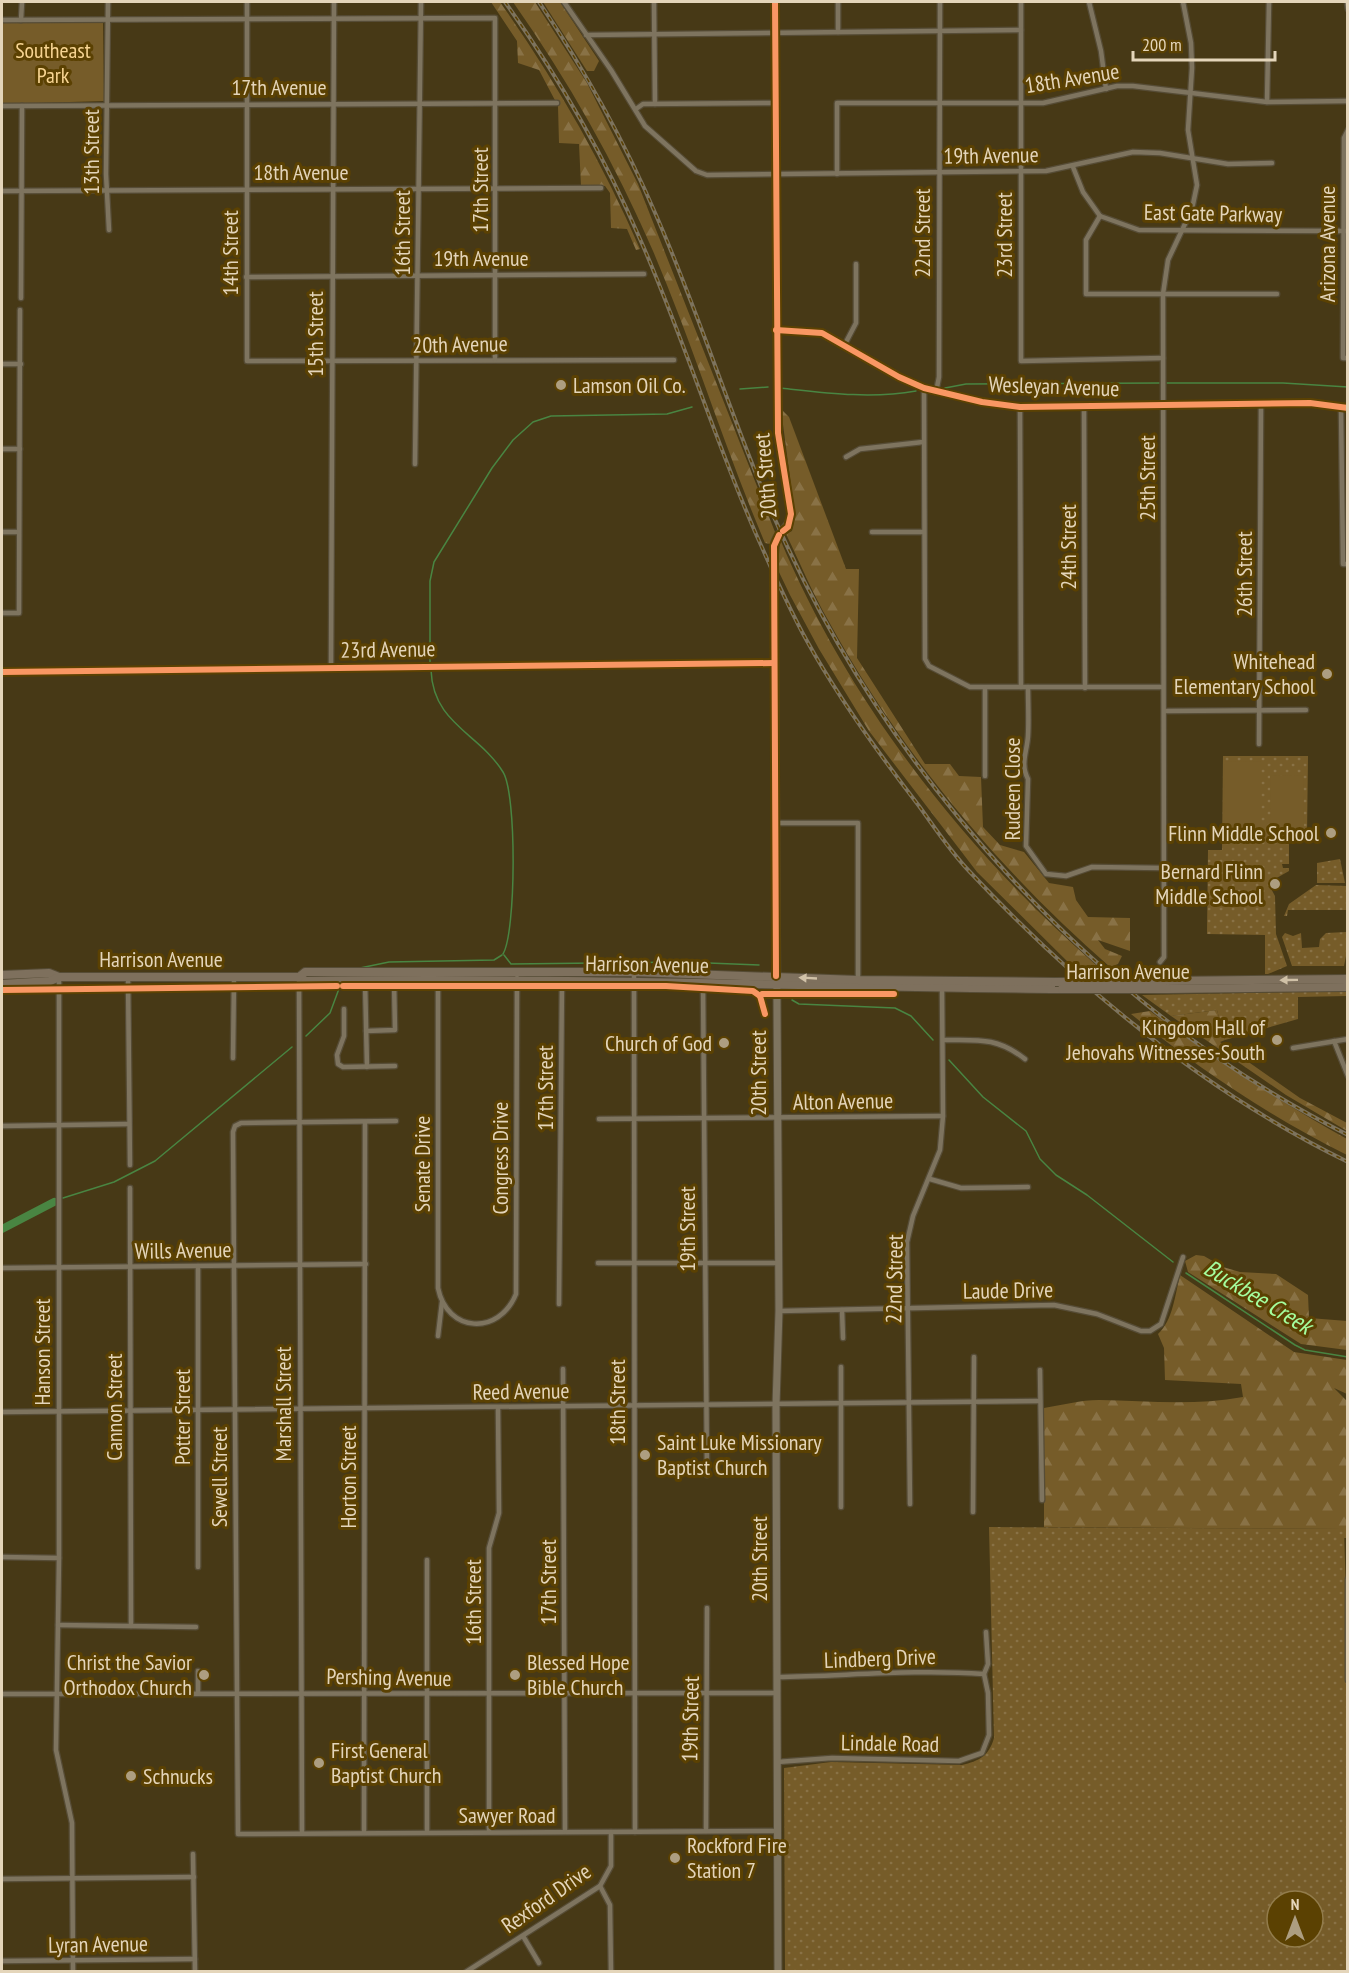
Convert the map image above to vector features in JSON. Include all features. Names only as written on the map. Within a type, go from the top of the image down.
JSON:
[{"type":"main road","name":"Harrison Avenue","points":[[299,977],[305,972],[634,977],[776,976],[858,980],[1347,987]]},
{"type":"main road","name":"Harrison Avenue","points":[[2,975],[49,973],[59,977],[299,977],[306,981],[438,980],[517,976],[562,980],[634,977],[776,986],[1062,989],[1347,979]]},
{"type":"main road","name":"Harrison Avenue","points":[[2,984],[50,981],[59,977]]},
{"type":"street","points":[[21,20],[22,2]]},
{"type":"street","name":"13th Street","points":[[108,2],[106,190],[109,230]]},
{"type":"street","name":"14th Street","points":[[247,2],[247,361]]},
{"type":"street","name":"15th Street","points":[[331,668],[334,2]]},
{"type":"street","name":"16th Street","points":[[415,464],[421,2]]},
{"type":"street","points":[[564,2],[636,109],[643,104],[776,103]]},
{"type":"street","points":[[654,2],[655,104]]},
{"type":"street","name":"20th Street","points":[[775,2],[778,433],[791,514],[788,527],[774,541],[779,1311],[776,1405],[778,1971]]},
{"type":"street","points":[[837,2],[838,32]]},
{"type":"street","name":"22nd Street","points":[[936,392],[939,377],[940,2]]},
{"type":"street","name":"23rd Street","points":[[1021,2],[1021,360],[1163,358]]},
{"type":"street","points":[[1089,2],[1101,51],[1106,89]]},
{"type":"street","name":"25th Street","points":[[1160,962],[1164,957],[1163,294],[1168,260],[1183,231],[1196,197],[1197,185],[1188,130],[1192,68],[1191,43],[1183,2]]},
{"type":"street","points":[[1267,102],[1269,2]]},
{"type":"street","points":[[1347,2],[1347,9]]},
{"type":"street","points":[[2,20],[421,17]]},
{"type":"street","name":"17th Street","points":[[421,17],[493,17],[497,20],[495,360]]},
{"type":"street","points":[[586,35],[1021,30]]},
{"type":"street","name":"18th Avenue","points":[[837,174],[837,103],[939,104],[1061,101],[1106,89],[1133,86],[1267,102],[1347,101]]},
{"type":"street","name":"17th Avenue","points":[[2,106],[557,103]]},
{"type":"street","points":[[21,298],[22,106]]},
{"type":"street","name":"19th Avenue","points":[[636,109],[654,136],[696,171],[707,175],[1020,172],[1073,167],[1133,152],[1160,153],[1192,160],[1228,164],[1272,163]]},
{"type":"street","name":"Arizona Avenue","points":[[1345,358],[1344,138],[1347,130]]},
{"type":"street","points":[[1073,167],[1083,192],[1100,216],[1086,240],[1086,294],[1277,294]]},
{"type":"street","name":"18th Avenue","points":[[2,191],[601,188]]},
{"type":"street","name":"East Gate Parkway","points":[[1100,216],[1139,230],[1346,231]]},
{"type":"street","points":[[845,344],[856,323],[856,264]]},
{"type":"street","name":"19th Avenue","points":[[246,277],[332,274],[644,274]]},
{"type":"street","points":[[2,613],[19,613],[20,310]]},
{"type":"street","name":"Wesleyan Avenue","points":[[776,330],[822,333],[845,344],[898,377],[924,388],[1020,407],[1310,403],[1344,407]]},
{"type":"street","name":"20th Avenue","points":[[247,361],[674,360]]},
{"type":"street","points":[[2,364],[21,364]]},
{"type":"street","points":[[924,388],[923,532],[926,659],[929,666],[970,687],[1163,687]]},
{"type":"street","name":"26th Street","points":[[1259,744],[1261,404]]},
{"type":"street","name":"24th Street","points":[[1084,406],[1085,688]]},
{"type":"street","points":[[1020,407],[1021,687]]},
{"type":"street","points":[[1344,407],[1345,564]]},
{"type":"street","points":[[846,457],[861,449],[923,442]]},
{"type":"street","points":[[2,449],[20,449]]},
{"type":"street","points":[[2,532],[18,532]]},
{"type":"street","points":[[872,532],[923,532]]},
{"type":"street","name":"23rd Avenue","points":[[2,672],[774,663]]},
{"type":"street","name":"Rudeen Close","points":[[1028,687],[1028,739],[1024,748],[1024,771],[1028,779],[1026,846],[1046,874],[1066,876],[1092,867],[1164,868]]},
{"type":"street","points":[[985,688],[985,776]]},
{"type":"street","points":[[1165,711],[1306,710]]},
{"type":"street","points":[[776,823],[858,823],[858,980]]},
{"type":"street","points":[[128,976],[130,1165]]},
{"type":"street","name":"Congress Drive","points":[[442,1302],[454,1316],[481,1324],[489,1323],[505,1314],[516,1294],[517,976]]},
{"type":"street","name":"Hanson Street","points":[[59,977],[59,1558],[56,1750],[71,1817],[74,1879],[73,1971]]},
{"type":"street","points":[[234,977],[234,1058]]},
{"type":"street","name":"Marshall Street","points":[[299,977],[302,1832]]},
{"type":"street","name":"18th Street","points":[[634,977],[632,1119],[635,1832]]},
{"type":"street","points":[[365,980],[367,1067]]},
{"type":"street","points":[[366,1031],[395,1030],[394,980]]},
{"type":"street","name":"Senate Drive","points":[[438,980],[438,1288],[442,1302],[438,1336]]},
{"type":"street","name":"17th Street","points":[[559,1304],[562,980]]},
{"type":"street","name":"19th Street","points":[[703,983],[707,1475]]},
{"type":"street","name":"22nd Street","points":[[910,1504],[907,1242],[913,1216],[940,1150],[943,1116],[942,988]]},
{"type":"street","points":[[344,1009],[344,1036],[337,1055],[338,1064],[343,1067],[395,1066]]},
{"type":"street","points":[[1293,1048],[1347,1039]]},
{"type":"street","points":[[943,1040],[988,1040],[1008,1046],[1025,1059]]},
{"type":"street","points":[[1334,1041],[1347,1076]]},
{"type":"street","name":"Alton Avenue","points":[[599,1119],[943,1116]]},
{"type":"street","points":[[300,1123],[396,1121]]},
{"type":"street","name":"Horton Street","points":[[364,1832],[365,1122]]},
{"type":"street","name":"Sewell Street","points":[[238,1833],[233,1132],[235,1126],[241,1123],[300,1123]]},
{"type":"street","points":[[2,1126],[129,1124]]},
{"type":"street","points":[[930,1179],[961,1188],[1028,1187]]},
{"type":"street","name":"Cannon Street","points":[[130,1188],[131,1626]]},
{"type":"street","name":"Laude Drive","points":[[779,1311],[1068,1306],[1141,1331],[1150,1330],[1161,1324],[1183,1257]]},
{"type":"street","points":[[598,1263],[778,1263]]},
{"type":"street","name":"Wills Avenue","points":[[2,1268],[366,1264]]},
{"type":"street","name":"Potter Street","points":[[198,1266],[198,1567]]},
{"type":"street","points":[[842,1310],[843,1338]]},
{"type":"street","points":[[973,1512],[974,1357]]},
{"type":"street","points":[[841,1367],[841,1507]]},
{"type":"street","name":"17th Street","points":[[563,1369],[565,1831]]},
{"type":"street","points":[[1040,1370],[1042,1500]]},
{"type":"street","name":"Reed Avenue","points":[[2,1412],[909,1405],[1040,1401]]},
{"type":"street","name":"16th Street","points":[[489,1832],[489,1548],[499,1513],[498,1408]]},
{"type":"street","points":[[2,1557],[59,1558]]},
{"type":"street","points":[[427,1560],[427,1832]]},
{"type":"street","points":[[1347,1579],[1347,1680]]},
{"type":"street","name":"19th Street","points":[[706,1831],[707,1608]]},
{"type":"street","points":[[58,1625],[196,1627]]},
{"type":"street","points":[[984,1674],[987,1664],[986,1632]]},
{"type":"street","points":[[198,1671],[198,1693]]},
{"type":"street","name":"Lindberg Drive","points":[[777,1677],[899,1673],[984,1674]]},
{"type":"street","name":"Lindale Road","points":[[777,1761],[832,1758],[959,1761],[982,1754],[989,1735],[988,1693],[984,1674]]},
{"type":"street","name":"Pershing Avenue","points":[[2,1694],[777,1693]]},
{"type":"street","name":"Sawyer Road","points":[[238,1833],[777,1831]]},
{"type":"street","name":"Rexford Drive","points":[[466,1971],[600,1886],[611,1866],[611,1832]]},
{"type":"street","points":[[193,1854],[195,1971]]},
{"type":"street","points":[[2,1879],[194,1877]]},
{"type":"street","points":[[600,1886],[610,1905],[612,1971]]},
{"type":"street","points":[[523,1936],[539,1963]]},
{"type":"street","name":"Lyran Avenue","points":[[2,1961],[195,1959]]},
{"type":"green space","points":[[491,2],[500,2],[540,61],[594,153],[640,249],[636,250],[627,229],[611,228],[610,193],[605,186],[581,186],[579,144],[559,143],[558,106],[539,70],[518,63],[517,41]]},
{"type":"green space","points":[[513,2],[535,2],[587,83],[638,184],[775,532],[770,544],[765,543],[750,507],[682,324],[653,251],[623,186],[553,61]]},
{"type":"green space","points":[[543,2],[560,2],[599,61],[594,71],[587,71]]},
{"type":"green space","name":"Southeast Park","points":[[2,23],[103,23],[104,101],[2,104]]},
{"type":"green space","points":[[781,409],[789,417],[846,569],[859,569],[857,658],[925,764],[950,764],[959,776],[981,777],[983,827],[1000,845],[1024,852],[1049,883],[1073,887],[1076,900],[1088,917],[1130,918],[1130,951],[1098,940],[1105,949],[1122,956],[1118,964],[1110,967],[1028,890],[990,849],[919,762],[856,669],[811,588],[786,534],[792,531],[795,516]]},
{"type":"green space","points":[[780,539],[808,600],[840,658],[875,715],[914,770],[1000,872],[1096,965],[1093,971],[1086,972],[1074,968],[977,872],[869,731],[819,649],[778,570]]},
{"type":"green space","points":[[1223,756],[1308,756],[1307,835],[1303,839],[1289,839],[1289,864],[1282,864],[1283,868],[1289,868],[1289,871],[1268,883],[1275,896],[1276,934],[1287,966],[1268,974],[1265,974],[1265,935],[1207,934],[1208,850],[1222,850]]},
{"type":"green space","points":[[1261,761],[1261,839],[1225,840],[1224,762]]},
{"type":"green space","points":[[1303,775],[1304,837],[1271,838],[1270,776]]},
{"type":"green space","points":[[1340,859],[1345,883],[1317,883],[1317,863]]},
{"type":"green space","points":[[1316,885],[1347,886],[1347,910],[1288,910],[1287,916],[1284,916],[1289,904]]},
{"type":"green space","points":[[1346,932],[1348,946],[1344,966],[1292,966],[1282,937],[1285,933],[1293,936],[1301,933],[1302,948],[1319,947],[1320,939],[1326,933]]},
{"type":"green space","points":[[1348,991],[1347,996],[1298,997],[1298,1019],[1225,1040],[1217,1010],[1171,1016],[1142,995]]},
{"type":"green space","points":[[1217,1010],[1225,1040],[1220,1042],[1300,1098],[1347,1123],[1347,1131],[1286,1095],[1171,1016]]},
{"type":"green space","points":[[1150,1011],[1246,1078],[1347,1139],[1347,1155],[1262,1108],[1182,1053],[1131,1014]]},
{"type":"green space","points":[[1196,1255],[1204,1256],[1223,1267],[1240,1272],[1276,1274],[1308,1295],[1309,1318],[1347,1321],[1347,1350],[1301,1344],[1188,1272],[1185,1261]]},
{"type":"green space","points":[[1180,1275],[1294,1352],[1347,1360],[1347,1394],[1334,1388],[1347,1401],[1347,1538],[1344,1538],[1344,1529],[1044,1527],[1044,1408],[1092,1400],[1189,1402],[1243,1397],[1241,1384],[1165,1380],[1164,1348],[1158,1334],[1170,1314]]},
{"type":"green space","points":[[989,1527],[1344,1529],[1348,1664],[1347,1971],[785,1971],[784,1768],[831,1762],[962,1765],[983,1757],[994,1738]]},
{"type":"waterway","points":[[945,388],[966,384],[1159,383]]},
{"type":"waterway","points":[[1167,383],[1283,383],[1348,387]]},
{"type":"waterway","points":[[740,389],[768,387]]},
{"type":"waterway","points":[[780,388],[865,395],[916,391]]},
{"type":"waterway","points":[[430,663],[430,581],[434,562],[492,468],[513,440],[533,422],[551,416],[667,414],[692,407]]},
{"type":"waterway","points":[[431,670],[434,688],[448,716],[493,759],[503,772],[508,785],[513,834],[513,863],[510,920],[503,954]]},
{"type":"waterway","points":[[360,968],[389,962],[494,960],[502,955]]},
{"type":"waterway","points":[[504,955],[511,964],[683,962],[759,965]]},
{"type":"waterway","points":[[306,1036],[330,1013],[340,986]]},
{"type":"waterway","name":"Buckbee Creek","points":[[792,1000],[799,1004],[895,1008],[911,1016],[933,1040]]},
{"type":"waterway","points":[[63,1198],[114,1182],[155,1161],[292,1047]]},
{"type":"waterway","points":[[949,1060],[983,1097],[1026,1131],[1040,1159],[1056,1175],[1087,1195],[1173,1262]]},
{"type":"waterway","points":[[2,1229],[54,1202]]},
{"type":"waterway","name":"Buckbee Creek","points":[[1186,1273],[1295,1345],[1305,1350],[1348,1357]]},
{"type":"railway","points":[[505,2],[562,87],[611,177],[656,276],[726,461],[780,588],[819,663],[874,746],[962,863],[1010,914],[1099,995],[1145,1033],[1244,1103],[1348,1162]]},
{"type":"railway","points":[[539,2],[572,53],[644,187],[687,289],[773,515],[820,611],[875,703],[938,791],[1008,874],[1084,951],[1167,1021],[1255,1082],[1348,1135]]},
{"type":"cycle path","points":[[775,2],[778,433],[791,514],[788,527],[783,531]]},
{"type":"cycle path","points":[[776,330],[822,333],[899,377],[924,388],[982,402],[1020,407],[1310,403],[1348,408]]},
{"type":"cycle path","points":[[776,976],[774,546],[779,535]]},
{"type":"cycle path","points":[[2,672],[774,663]]},
{"type":"cycle path","points":[[2,990],[337,986]]},
{"type":"cycle path","points":[[343,986],[666,986],[753,991],[760,996]]},
{"type":"cycle path","points":[[765,1014],[760,996],[762,994],[894,994]]},
{"type":"place","name":"Lamson Oil Co.","points":[[561,385]]},
{"type":"place","name":"Whitehead Elementary School","points":[[1327,674]]},
{"type":"place","name":"Flinn Middle School","points":[[1331,833]]},
{"type":"place","name":"Bernard Flinn Middle School","points":[[1275,884]]},
{"type":"place","name":"Kingdom Hall of Jehovahs Witnesses-South","points":[[1277,1040]]},
{"type":"place","name":"Church of God","points":[[724,1043]]},
{"type":"place","name":"Saint Luke Missionary Baptist Church","points":[[645,1455]]},
{"type":"place","name":"Christ the Savior Orthodox Church","points":[[204,1675]]},
{"type":"place","name":"Blessed Hope Bible Church","points":[[515,1675]]},
{"type":"place","name":"First General Baptist Church","points":[[319,1763]]},
{"type":"place","name":"Schnucks","points":[[131,1776]]},
{"type":"place","name":"Rockford Fire Station 7","points":[[675,1858]]}]
